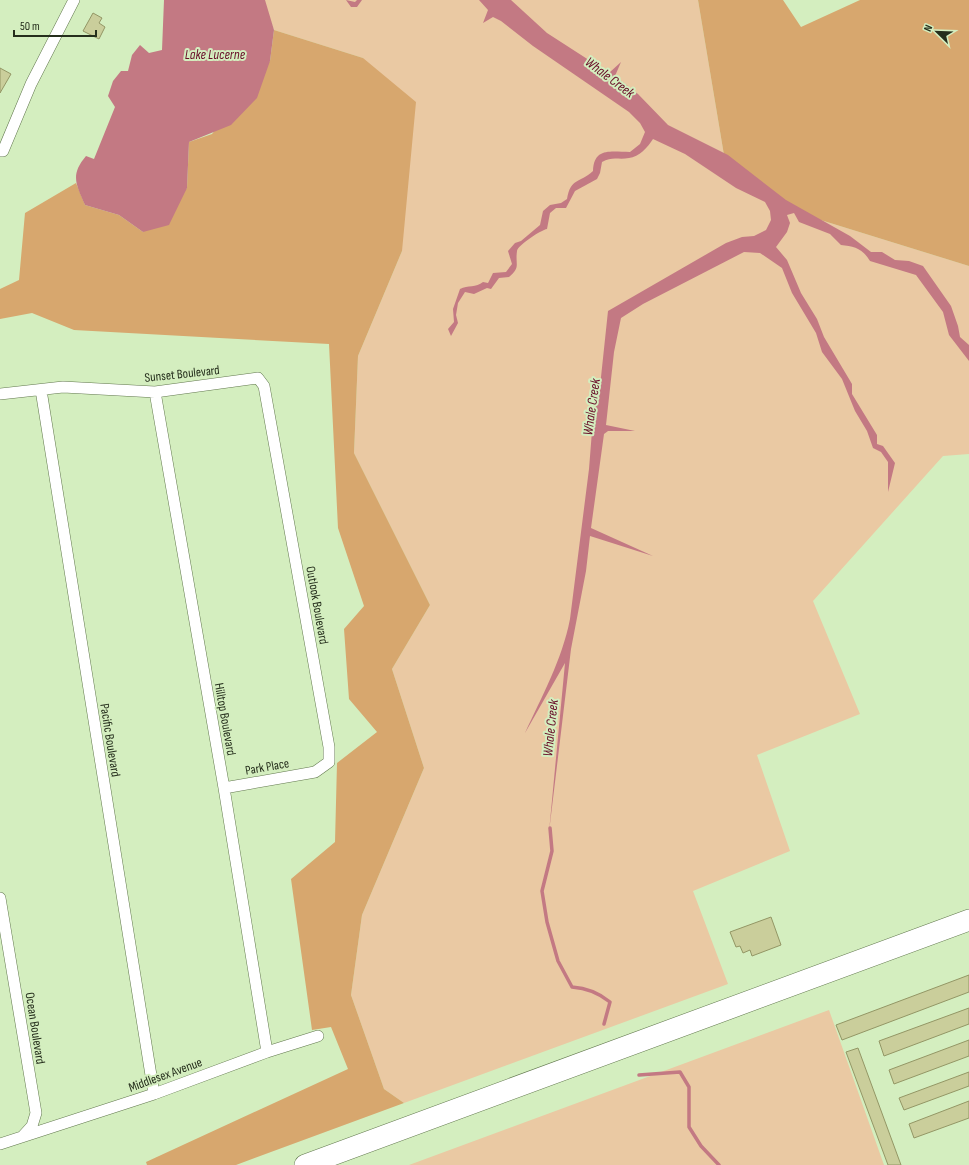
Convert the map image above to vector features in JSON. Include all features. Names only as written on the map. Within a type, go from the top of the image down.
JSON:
[{"type":"highway","points":[[305,1165],[969,920]]},
{"type":"highway","points":[[344,1165],[969,934]]},
{"type":"street","points":[[0,151],[3,151],[31,84],[74,0]]},
{"type":"street","name":"Sunset Boulevard","points":[[0,394],[62,387],[155,392],[258,378],[264,386],[273,435]]},
{"type":"street","name":"Pacific Boulevard","points":[[41,390],[154,1094]]},
{"type":"street","name":"Hilltop Boulevard","points":[[155,392],[224,788],[267,1052]]},
{"type":"street","name":"Outlook Boulevard","points":[[273,435],[329,746],[329,762],[315,772]]},
{"type":"street","name":"Park Place","points":[[224,788],[315,772]]},
{"type":"street","name":"Ocean Boulevard","points":[[0,898],[36,1113],[32,1126],[21,1137]]},
{"type":"street","name":"Middlesex Avenue","points":[[21,1137],[154,1094],[267,1052],[318,1036]]},
{"type":"street","points":[[0,1144],[21,1137]]},
{"type":"shaded area","points":[[263,0],[698,0],[724,155],[798,213],[969,266],[969,454],[943,456],[813,601],[860,714],[757,755],[790,851],[693,891],[728,984],[404,1103],[384,1089],[351,995],[362,915],[424,768],[392,669],[430,605],[354,453],[358,356],[402,251],[363,58],[274,30]]},
{"type":"shaded area","points":[[698,0],[783,0],[801,27],[860,0],[969,0],[969,266],[798,213],[724,155]]},
{"type":"shaded area","points":[[274,30],[363,58],[416,102],[402,251],[358,356],[354,453],[430,605],[392,669],[424,768],[362,915],[351,995],[384,1089],[404,1103],[236,1165],[147,1165],[146,1162],[348,1069],[331,1027],[312,1030],[291,879],[335,842],[337,763],[377,732],[349,699],[344,629],[364,606],[338,528],[329,344],[74,330],[32,313],[0,319],[0,289],[19,280],[25,213],[76,183],[85,205],[119,215],[143,232],[187,188],[189,142],[212,134],[270,61]]},
{"type":"shaded area","points":[[829,1010],[884,1165],[409,1165]]},
{"type":"water","name":"Lake Lucerne","points":[[164,0],[265,0],[274,30],[270,61],[257,98],[231,125],[189,142],[187,188],[169,225],[143,232],[119,215],[85,205],[77,185],[76,174],[86,156],[94,159],[115,107],[108,96],[113,81],[121,71],[128,71],[132,55],[140,45],[149,53],[162,50]]},
{"type":"water","points":[[346,0],[355,2],[357,0],[362,0],[357,7],[351,7]]},
{"type":"water","name":"Whale Creek","points":[[479,0],[511,0],[547,33],[609,73],[621,62],[615,76],[638,94],[668,125],[728,155],[786,200],[850,236],[871,252],[882,252],[895,260],[909,261],[923,266],[951,306],[960,337],[969,345],[969,361],[949,335],[943,312],[916,275],[870,261],[858,249],[841,245],[830,234],[799,222],[794,213],[787,215],[790,223],[787,232],[776,247],[787,260],[801,293],[817,319],[824,337],[852,384],[852,394],[877,435],[877,444],[883,446],[895,463],[888,492],[888,462],[881,452],[873,448],[867,431],[855,411],[842,379],[822,352],[816,333],[792,293],[782,268],[760,253],[744,252],[643,304],[621,318],[614,352],[606,425],[635,431],[608,431],[604,434],[591,528],[653,556],[590,536],[586,571],[571,649],[549,832],[565,663],[525,733],[557,663],[570,619],[589,469],[592,431],[583,427],[593,423],[601,377],[608,311],[726,243],[742,237],[754,236],[766,230],[771,220],[770,211],[765,202],[736,188],[685,154],[653,139],[640,154],[636,156],[609,159],[602,162],[597,179],[575,191],[566,208],[556,208],[550,213],[547,229],[530,238],[518,248],[517,266],[513,274],[509,277],[499,278],[491,289],[487,288],[474,294],[465,292],[458,303],[456,315],[458,323],[451,336],[448,329],[454,322],[453,309],[460,289],[478,285],[483,282],[488,283],[493,273],[506,272],[512,264],[508,251],[515,243],[521,241],[540,225],[543,211],[550,205],[561,203],[567,199],[573,184],[593,171],[594,163],[600,154],[605,152],[630,152],[640,144],[645,132],[640,123],[629,112],[533,46],[501,21],[493,17],[483,23],[488,10]]},
{"type":"building","points":[[93,13],[102,18],[99,23],[105,27],[99,39],[83,31]]},
{"type":"building","points":[[0,68],[11,74],[0,93]]},
{"type":"building","points":[[771,917],[781,945],[752,956],[750,950],[743,953],[740,946],[736,947],[730,932]]},
{"type":"building","points":[[969,975],[969,992],[842,1040],[836,1025]]},
{"type":"building","points":[[969,1008],[969,1024],[884,1056],[879,1041]]},
{"type":"building","points":[[969,1040],[969,1056],[894,1084],[889,1070]]},
{"type":"building","points":[[858,1048],[901,1165],[888,1165],[846,1052]]},
{"type":"building","points":[[969,1072],[969,1086],[904,1110],[899,1098]]},
{"type":"building","points":[[969,1101],[969,1118],[914,1138],[909,1124]]},
{"type":"waterway","name":"Whale Creek","points":[[550,828],[552,851],[542,891],[547,922],[558,961],[572,987],[583,988],[602,996],[610,1002],[604,1024]]},
{"type":"waterway","name":"Whale Creek","points":[[639,1075],[680,1072],[689,1087],[689,1127],[701,1146],[719,1165]]}]
